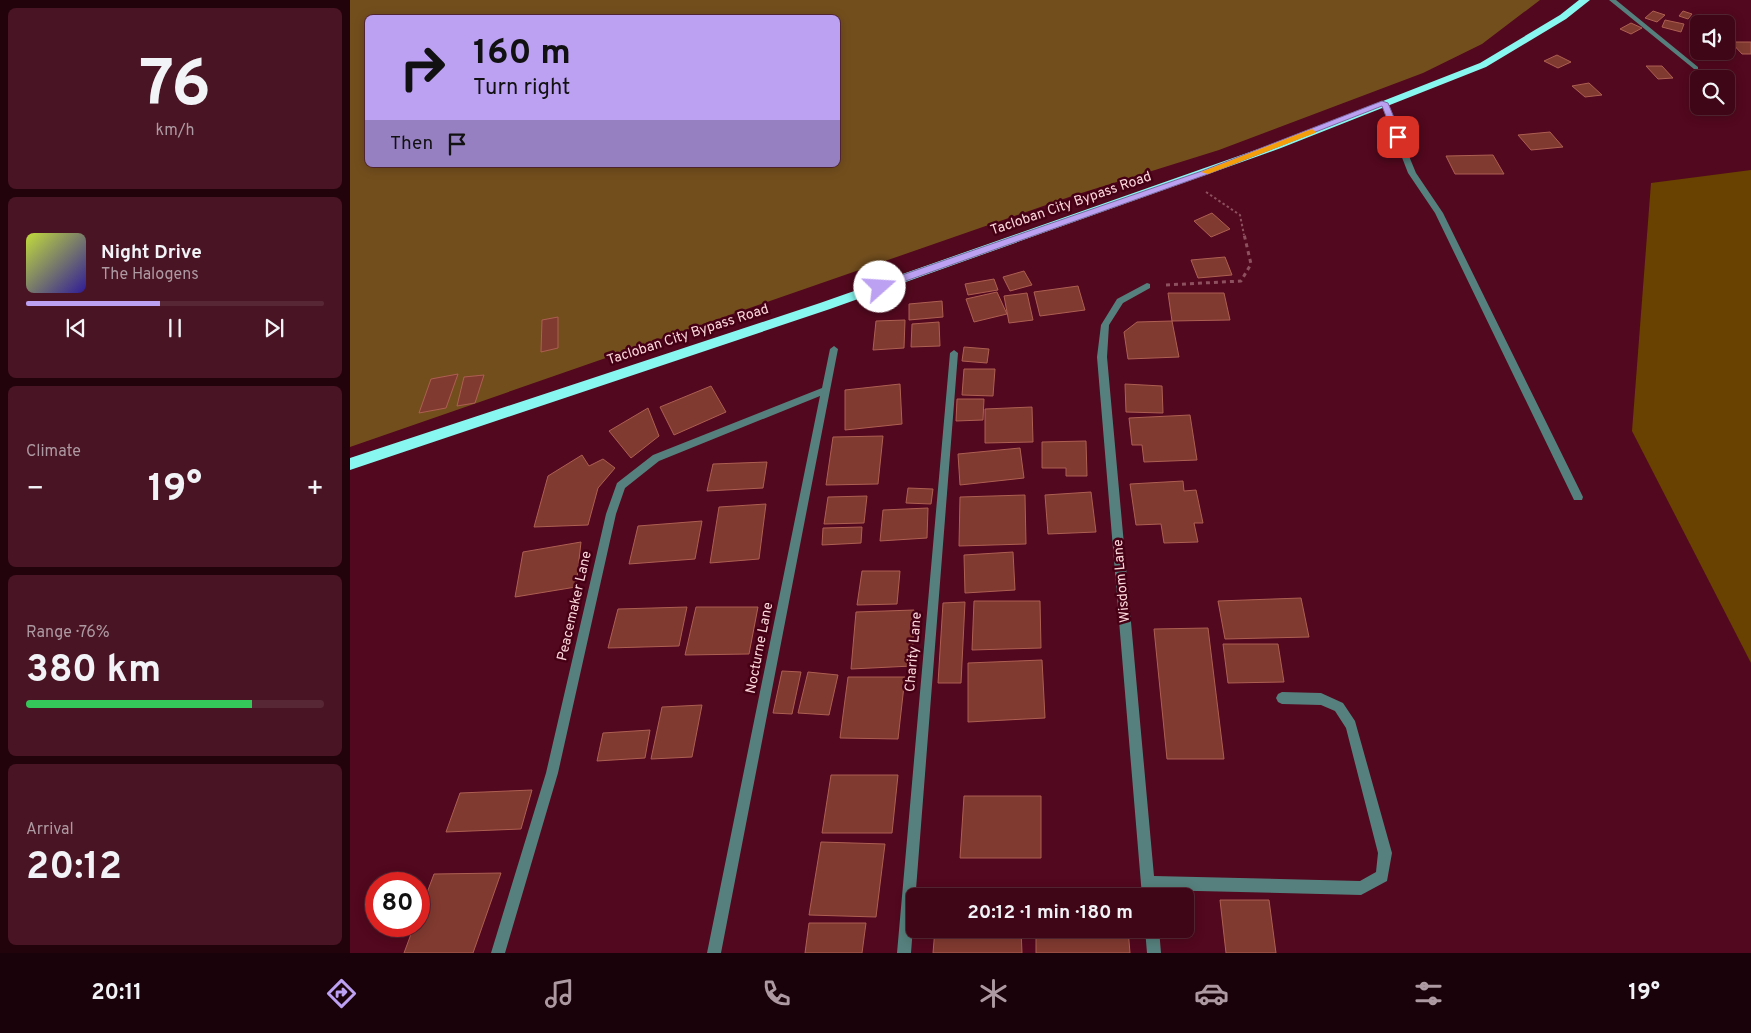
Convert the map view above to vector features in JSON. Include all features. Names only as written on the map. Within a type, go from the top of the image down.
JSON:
[{"type":"highway","name":"Tacloban City Bypass Road","points":[[350,464],[390,449],[825,306],[1277,146],[1483,65],[1563,17],[1585,0]]},
{"type":"street","points":[[1612,0],[1696,68]]},
{"type":"street","points":[[1384,103],[1412,174],[1439,213],[1578,497]]},
{"type":"street","name":"Wisdom Lane","points":[[1148,286],[1120,301],[1105,324],[1102,357],[1149,888]]},
{"type":"street","name":"Nocturne Lane","points":[[714,953],[834,349]]},
{"type":"street","name":"Charity Lane","points":[[904,953],[954,353]]},
{"type":"street","name":"Peacemaker Lane","points":[[498,953],[552,773],[611,514],[622,486],[656,458],[826,390]]},
{"type":"street","points":[[1194,890],[1361,888],[1382,876],[1385,853],[1351,725],[1339,707],[1321,699],[1282,698]]},
{"type":"street","points":[[1153,938],[1154,953]]},
{"type":"path","points":[[1148,286],[1241,281],[1252,264],[1240,215],[1186,179]]},
{"type":"shaded area","points":[[350,0],[1540,0],[1482,44],[1423,73],[1219,150],[1075,195],[350,447]]},
{"type":"shaded area","points":[[1751,170],[1751,663],[1632,431],[1651,183]]},
{"type":"building","points":[[1653,11],[1665,15],[1657,22],[1645,18]]},
{"type":"building","points":[[1683,11],[1692,14],[1688,19],[1679,16]]},
{"type":"building","points":[[1665,20],[1684,24],[1681,32],[1662,27]]},
{"type":"building","points":[[1631,23],[1642,28],[1631,34],[1620,29]]},
{"type":"building","points":[[1735,42],[1751,42],[1751,54],[1742,54],[1735,46]]},
{"type":"building","points":[[1557,55],[1571,62],[1558,68],[1544,61]]},
{"type":"building","points":[[1646,66],[1662,66],[1673,78],[1658,79]]},
{"type":"building","points":[[1589,83],[1602,95],[1585,97],[1572,86]]},
{"type":"building","points":[[1550,132],[1563,147],[1531,150],[1518,135]]},
{"type":"building","points":[[1493,155],[1504,174],[1455,174],[1446,156]]},
{"type":"building","points":[[1212,213],[1230,229],[1211,237],[1194,221]]},
{"type":"building","points":[[1225,257],[1232,275],[1198,278],[1191,260]]},
{"type":"building","points":[[1024,271],[1032,285],[1010,291],[1003,277]]},
{"type":"building","points":[[994,279],[998,290],[968,295],[965,284]]},
{"type":"building","points":[[1078,286],[1085,310],[1040,316],[1034,292]]},
{"type":"building","points":[[997,292],[1007,314],[974,322],[966,299]]},
{"type":"building","points":[[1027,293],[1033,320],[1009,323],[1004,296]]},
{"type":"building","points":[[1168,293],[1224,293],[1230,320],[1172,321]]},
{"type":"building","points":[[942,301],[943,317],[909,320],[909,304]]},
{"type":"building","points":[[558,317],[558,348],[541,352],[542,320]]},
{"type":"building","points":[[905,320],[904,348],[873,350],[876,321]]},
{"type":"building","points":[[1172,321],[1179,357],[1128,359],[1124,332],[1137,322]]},
{"type":"building","points":[[939,322],[940,346],[911,347],[912,324]]},
{"type":"building","points":[[964,347],[989,349],[987,363],[962,361]]},
{"type":"building","points":[[964,369],[995,369],[993,396],[962,395]]},
{"type":"building","points":[[458,374],[446,408],[419,413],[431,379]]},
{"type":"building","points":[[484,375],[475,403],[457,406],[464,377]]},
{"type":"building","points":[[900,384],[902,424],[845,430],[845,390]]},
{"type":"building","points":[[1125,384],[1162,386],[1163,413],[1126,412]]},
{"type":"building","points":[[711,386],[726,412],[674,435],[660,407]]},
{"type":"building","points":[[957,399],[984,399],[983,420],[956,421]]},
{"type":"building","points":[[1032,407],[1033,442],[985,443],[985,409]]},
{"type":"building","points":[[648,408],[659,436],[631,458],[609,431]]},
{"type":"building","points":[[1190,415],[1197,460],[1144,462],[1142,445],[1132,445],[1129,418]]},
{"type":"building","points":[[883,436],[878,484],[826,485],[833,437]]},
{"type":"building","points":[[1086,441],[1087,476],[1066,476],[1066,468],[1042,468],[1042,442]]},
{"type":"building","points":[[1020,448],[1024,478],[960,485],[958,454]]},
{"type":"building","points":[[582,455],[589,466],[603,459],[615,468],[598,488],[588,525],[534,527],[548,476]]},
{"type":"building","points":[[767,462],[763,488],[707,491],[713,464]]},
{"type":"building","points":[[1183,481],[1184,491],[1196,490],[1203,523],[1194,523],[1198,542],[1164,543],[1161,524],[1136,525],[1130,484]]},
{"type":"building","points":[[908,488],[933,489],[931,504],[906,503]]},
{"type":"building","points":[[1091,492],[1096,532],[1048,534],[1045,495]]},
{"type":"building","points":[[1025,495],[1026,544],[959,546],[960,497]]},
{"type":"building","points":[[867,496],[864,523],[824,524],[828,497]]},
{"type":"building","points":[[766,504],[759,559],[710,563],[719,507]]},
{"type":"building","points":[[928,508],[927,538],[880,541],[883,510]]},
{"type":"building","points":[[702,521],[695,559],[629,564],[638,526]]},
{"type":"building","points":[[862,527],[861,543],[822,545],[823,528]]},
{"type":"building","points":[[581,542],[576,587],[515,597],[523,552]]},
{"type":"building","points":[[1013,552],[1015,590],[965,593],[964,555]]},
{"type":"building","points":[[862,571],[900,571],[897,604],[857,605]]},
{"type":"building","points":[[1301,598],[1309,637],[1225,639],[1218,601]]},
{"type":"building","points":[[974,601],[1040,601],[1041,648],[972,650]]},
{"type":"building","points":[[965,602],[961,683],[938,683],[943,603]]},
{"type":"building","points":[[687,607],[679,646],[608,648],[618,609]]},
{"type":"building","points":[[696,607],[758,607],[749,654],[685,655]]},
{"type":"building","points":[[914,610],[912,666],[851,669],[856,612]]},
{"type":"building","points":[[1208,628],[1224,759],[1167,759],[1154,629]]},
{"type":"building","points":[[1223,644],[1278,644],[1284,682],[1228,683]]},
{"type":"building","points":[[1042,660],[1045,718],[968,722],[968,663]]},
{"type":"building","points":[[782,671],[801,672],[792,714],[773,713]]},
{"type":"building","points":[[808,672],[838,675],[829,715],[798,713]]},
{"type":"building","points":[[848,677],[905,677],[898,739],[840,738]]},
{"type":"building","points":[[702,705],[692,757],[651,759],[662,707]]},
{"type":"building","points":[[650,730],[645,758],[597,761],[603,733]]},
{"type":"building","points":[[831,775],[898,775],[892,833],[822,833]]},
{"type":"building","points":[[532,790],[521,829],[446,832],[460,793]]},
{"type":"building","points":[[964,796],[1041,796],[1041,858],[960,858]]},
{"type":"building","points":[[821,842],[885,844],[876,917],[809,915]]},
{"type":"building","points":[[501,873],[473,953],[404,953],[410,937],[430,937],[430,885],[434,874]]},
{"type":"building","points":[[1220,900],[1269,900],[1276,953],[1226,953]]},
{"type":"building","points":[[809,923],[866,923],[862,953],[805,953]]},
{"type":"building","points":[[934,938],[1021,938],[1022,953],[933,953]]},
{"type":"building","points":[[1036,938],[1129,938],[1130,953],[1036,953]]},
{"type":"slow traffic","points":[[1205,172],[1312,132]]},
{"type":"route","points":[[880,287],[1154,191],[1277,146],[1384,103],[1398,137]]}]
